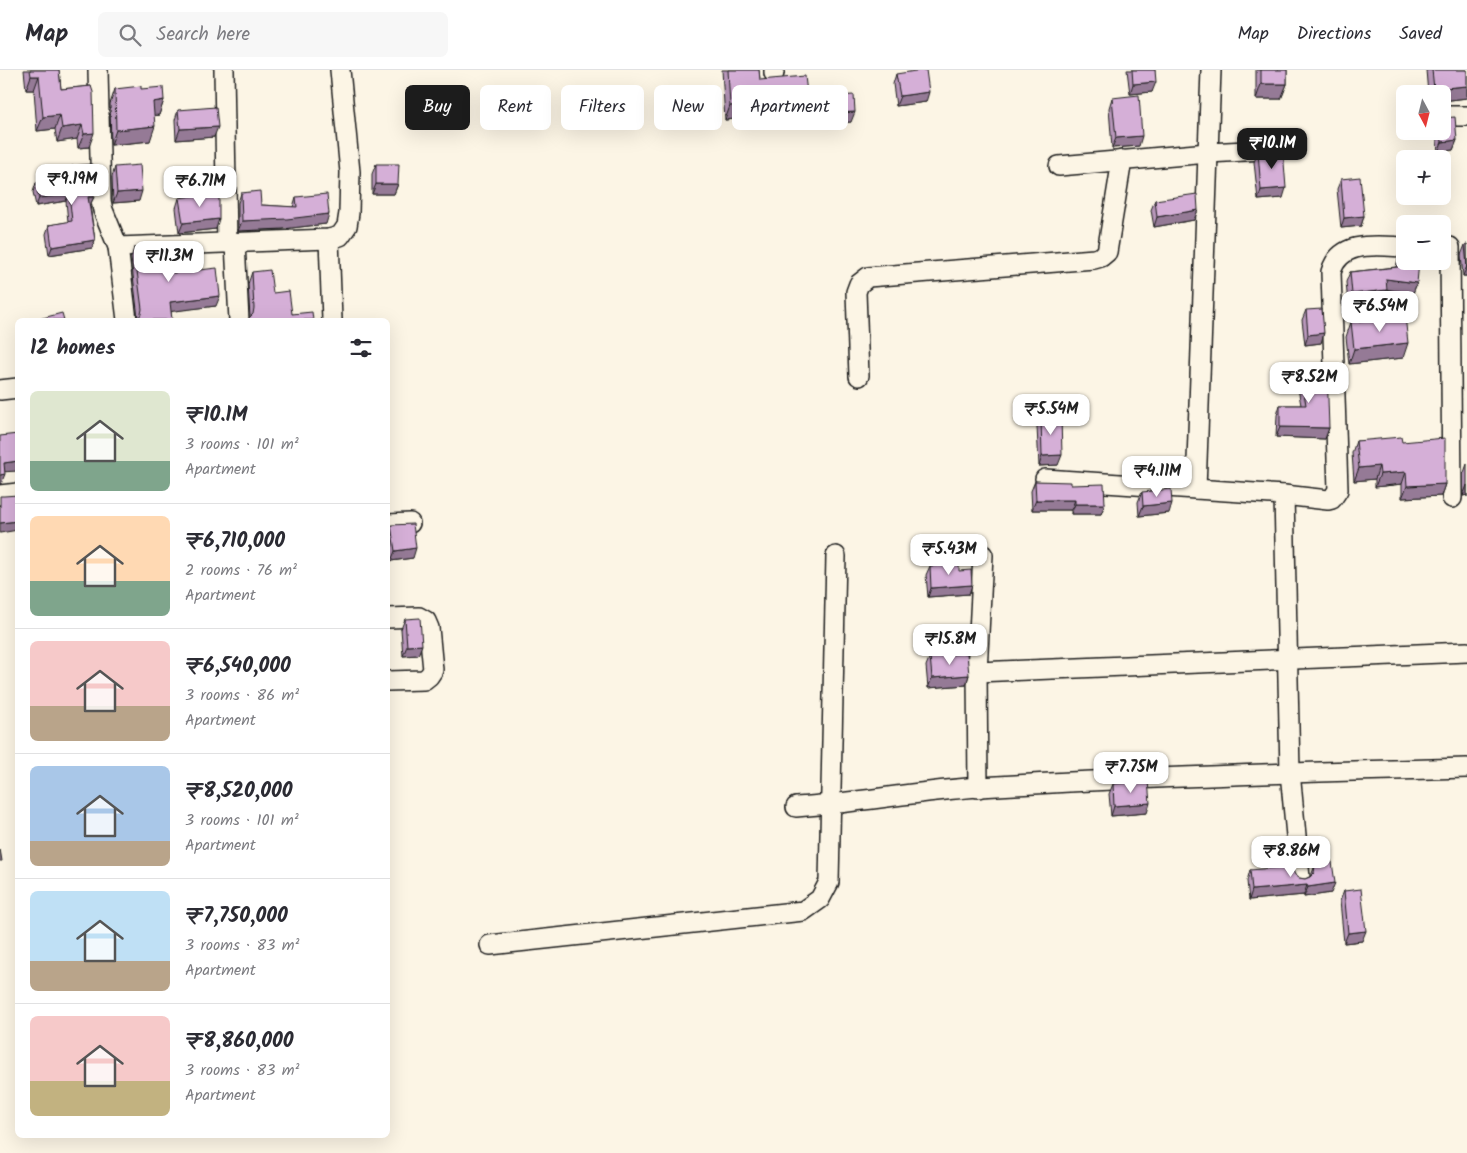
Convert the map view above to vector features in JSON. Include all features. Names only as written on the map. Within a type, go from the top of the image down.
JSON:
[{"type":"street","points":[[98,70],[101,201],[118,248],[127,318]]},
{"type":"street","points":[[224,70],[231,243],[239,318]]},
{"type":"street","points":[[118,248],[329,239],[340,236],[347,226],[350,172],[340,70]]},
{"type":"street","points":[[1196,489],[1211,70]]},
{"type":"street","points":[[1451,116],[1467,116]]},
{"type":"street","points":[[1059,166],[1208,153],[1281,149]]},
{"type":"street","points":[[858,376],[856,292],[859,284],[868,277],[1101,257],[1107,252],[1122,160]]},
{"type":"street","points":[[329,239],[332,318]]},
{"type":"street","points":[[1044,479],[1332,499],[1338,490],[1331,272],[1334,262],[1341,255],[1353,249],[1367,246],[1396,246]]},
{"type":"street","points":[[1452,498],[1453,247]]},
{"type":"street","points":[[0,390],[15,388]]},
{"type":"street","points":[[0,495],[15,493]]},
{"type":"street","points":[[1284,495],[1290,772],[1300,878]]},
{"type":"street","points":[[390,524],[410,523]]},
{"type":"street","points":[[978,788],[977,672],[983,555]]},
{"type":"street","points":[[490,945],[803,911],[820,899],[830,882],[836,556]]},
{"type":"street","points":[[390,618],[420,617],[426,621],[429,628],[433,670],[424,680],[390,680]]},
{"type":"street","points":[[977,672],[1467,652]]},
{"type":"street","points":[[796,806],[831,805],[978,788],[1290,772],[1467,768]]},
{"type":"building","points":[[30,70],[59,70],[61,89],[91,86],[93,92],[94,133],[84,134],[82,125],[62,128],[60,115],[43,117],[39,76],[31,76]]},
{"type":"building","points":[[728,70],[759,70],[760,80],[805,76],[806,85],[732,85],[732,106],[730,106]]},
{"type":"building","points":[[926,70],[929,92],[900,96],[896,74]]},
{"type":"building","points":[[1132,70],[1155,70],[1156,82],[1133,84]]},
{"type":"building","points":[[1261,70],[1287,70],[1287,84],[1261,84]]},
{"type":"building","points":[[1432,70],[1467,70],[1467,86],[1451,87],[1451,85],[1434,85]]},
{"type":"building","points":[[141,86],[141,89],[163,87],[164,100],[153,102],[155,126],[116,130],[115,89]]},
{"type":"building","points":[[848,95],[854,95],[855,112],[848,112]]},
{"type":"building","points":[[1139,95],[1142,136],[1116,138],[1112,98]]},
{"type":"building","points":[[216,107],[218,127],[180,129],[178,110]]},
{"type":"building","points":[[1451,117],[1455,117],[1457,140],[1442,142],[1442,140],[1451,140]]},
{"type":"building","points":[[1283,150],[1286,188],[1261,190],[1258,152]]},
{"type":"building","points":[[92,164],[94,197],[88,197],[95,240],[52,247],[49,225],[72,221],[69,193],[39,198],[36,183],[73,177],[72,166]]},
{"type":"building","points":[[376,164],[399,164],[398,184],[376,184]]},
{"type":"building","points":[[140,165],[142,191],[117,193],[115,167]]},
{"type":"building","points":[[1360,177],[1364,216],[1344,218],[1341,179]]},
{"type":"building","points":[[260,191],[261,205],[297,207],[296,197],[327,194],[329,214],[287,219],[242,221],[241,193]]},
{"type":"building","points":[[212,193],[213,195],[219,195],[219,219],[183,223],[179,198]]},
{"type":"building","points":[[1197,194],[1198,210],[1157,217],[1155,200]]},
{"type":"building","points":[[1467,244],[1467,266],[1465,245]]},
{"type":"building","points":[[170,246],[173,273],[217,268],[220,296],[170,302],[172,318],[139,318],[142,309],[134,248]]},
{"type":"building","points":[[1396,267],[1396,270],[1418,270],[1417,283],[1386,279],[1387,290],[1352,294],[1350,272]]},
{"type":"building","points":[[270,270],[273,293],[289,291],[292,314],[312,312],[313,318],[249,318],[253,314],[254,308],[252,272]]},
{"type":"building","points":[[1322,309],[1324,333],[1308,335],[1306,310]]},
{"type":"building","points":[[62,313],[63,318],[43,318]]},
{"type":"building","points":[[1405,316],[1408,343],[1354,349],[1351,322]]},
{"type":"building","points":[[1327,369],[1329,428],[1280,427],[1280,405],[1306,405],[1301,373]]},
{"type":"building","points":[[1041,417],[1061,417],[1062,455],[1042,456]]},
{"type":"building","points":[[15,434],[15,461],[4,463],[5,474],[0,475],[0,436]]},
{"type":"building","points":[[1401,437],[1402,442],[1445,438],[1445,484],[1407,486],[1406,472],[1380,474],[1379,466],[1359,468],[1356,441]]},
{"type":"building","points":[[1035,481],[1071,482],[1071,485],[1104,484],[1105,504],[1075,504],[1075,500],[1036,500]]},
{"type":"building","points":[[1171,489],[1172,503],[1143,506],[1142,492]]},
{"type":"building","points":[[15,495],[15,521],[0,523],[0,496]]},
{"type":"building","points":[[413,524],[416,548],[395,551],[391,525]]},
{"type":"building","points":[[959,564],[959,571],[971,570],[972,585],[931,588],[930,566]]},
{"type":"building","points":[[420,618],[422,645],[407,646],[405,619]]},
{"type":"building","points":[[967,653],[969,675],[932,678],[930,656]]},
{"type":"building","points":[[1148,781],[1150,803],[1114,806],[1113,784]]},
{"type":"building","points":[[1332,862],[1335,883],[1308,887],[1307,885],[1252,890],[1250,870],[1284,867],[1284,870],[1292,868],[1295,875],[1305,879],[1314,873],[1315,865]]},
{"type":"building","points":[[1361,889],[1366,931],[1348,933],[1344,891]]}]
